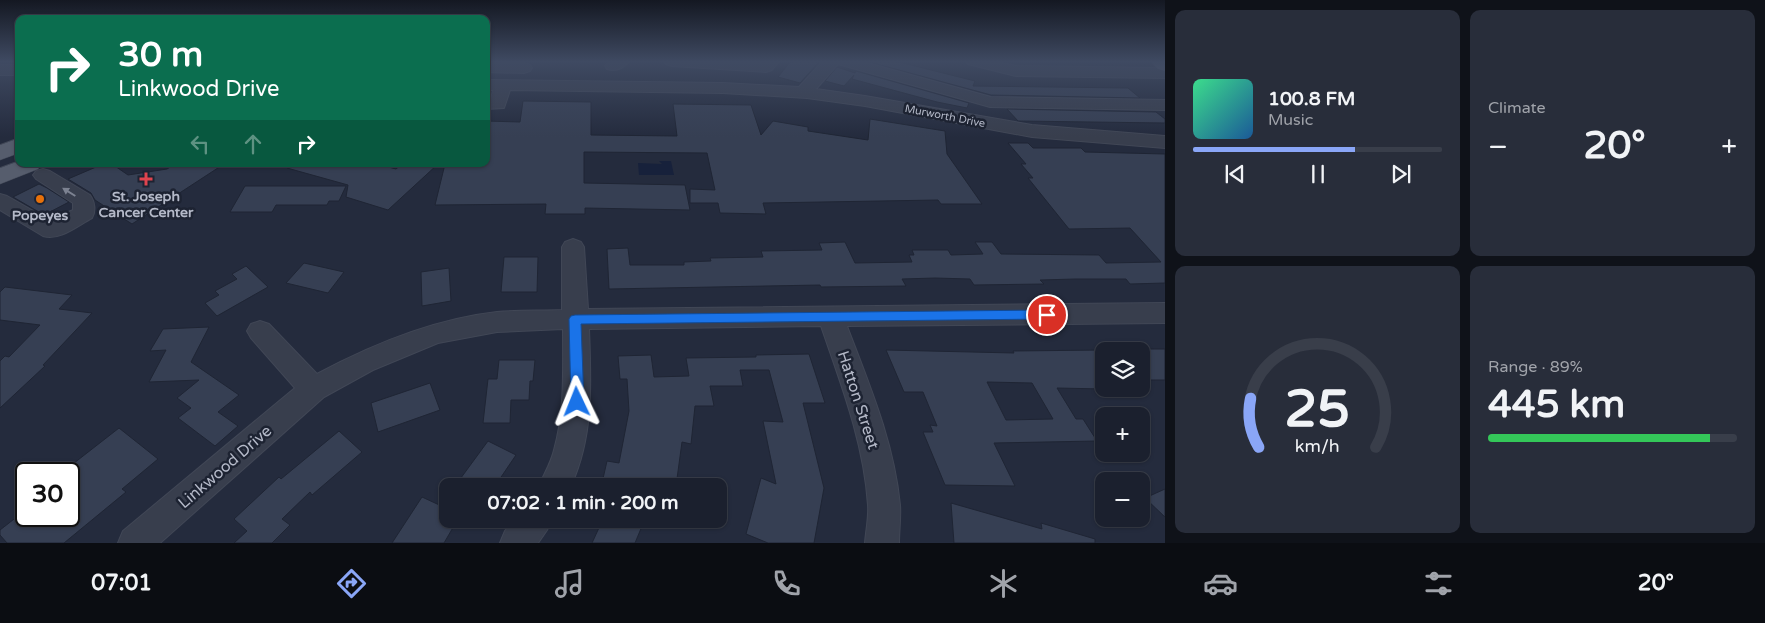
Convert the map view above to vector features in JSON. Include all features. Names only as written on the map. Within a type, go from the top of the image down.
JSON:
[{"type":"main road","points":[[0,153],[15,147]]},
{"type":"main road","points":[[0,177],[36,170]]},
{"type":"street","points":[[490,104],[498,104],[494,86]]},
{"type":"street","name":"Murworth Drive","points":[[635,86],[704,87],[807,93],[865,101],[979,123],[1050,133],[1165,142]]},
{"type":"street","points":[[807,93],[808,86]]},
{"type":"street","points":[[934,86],[990,102],[1165,105]]},
{"type":"street","points":[[979,123],[990,102]]},
{"type":"street","points":[[0,201],[51,231],[84,212],[82,200],[36,170]]},
{"type":"street","points":[[559,478],[574,433],[577,402],[573,247]]},
{"type":"street","name":"Linkwood Drive","points":[[135,543],[314,390],[363,362],[434,334],[497,322],[575,319],[831,318],[1165,313]]},
{"type":"street","name":"Hatton Street","points":[[831,318],[867,417],[874,445],[884,506],[882,543]]},
{"type":"street","points":[[260,331],[314,390]]},
{"type":"street","points":[[517,543],[528,528]]},
{"type":"water","points":[[659,161],[671,161],[674,175],[639,175],[638,163],[662,164]]},
{"type":"building","points":[[879,86],[910,86],[969,103],[967,108]]},
{"type":"building","points":[[959,86],[1128,88],[1140,98],[991,95]]},
{"type":"building","points":[[523,101],[591,102],[591,135],[677,136],[673,104],[751,105],[761,135],[773,121],[808,127],[808,131],[868,140],[870,119],[945,131],[947,154],[982,204],[941,204],[938,200],[763,203],[766,214],[720,213],[718,203],[690,203],[690,189],[715,190],[707,153],[584,152],[584,183],[685,185],[690,210],[585,208],[585,214],[545,214],[546,204],[435,205],[444,167],[490,167],[490,121],[520,122]]},
{"type":"building","points":[[1007,109],[1156,112],[1165,119],[1165,123],[1018,121]]},
{"type":"building","points":[[1008,143],[1028,143],[1033,148],[1081,148],[1085,152],[1165,154],[1165,283],[1130,284],[1126,279],[1075,279],[1040,280],[1044,284],[974,285],[970,279],[935,278],[902,279],[906,286],[821,287],[820,285],[609,289],[607,249],[628,248],[630,265],[684,265],[684,262],[711,261],[710,258],[763,257],[761,251],[822,250],[819,243],[845,242],[855,263],[912,262],[909,255],[914,255],[912,250],[948,250],[951,255],[983,254],[975,242],[992,242],[1001,254],[1099,255],[1106,263],[1161,262],[1130,228],[1069,229],[1028,178],[1033,178],[1021,164],[1026,164]]},
{"type":"building","points":[[96,167],[116,167],[128,175],[170,167],[219,167],[132,224],[95,200],[91,193],[68,179]]},
{"type":"building","points":[[388,167],[396,169],[398,167],[435,167],[388,210],[346,197],[348,185],[287,168]]},
{"type":"building","points":[[39,184],[69,202],[44,215],[13,197]]},
{"type":"building","points":[[245,186],[346,186],[339,201],[329,201],[327,205],[276,205],[272,212],[230,212]]},
{"type":"building","points":[[504,257],[538,257],[537,292],[501,292]]},
{"type":"building","points":[[304,263],[344,272],[328,293],[286,283]]},
{"type":"building","points":[[246,266],[268,287],[217,316],[205,303],[219,295],[215,291],[237,279],[232,274]]},
{"type":"building","points":[[449,268],[451,301],[422,306],[421,272]]},
{"type":"building","points":[[5,287],[72,295],[59,309],[92,313],[43,365],[45,366],[0,408],[0,361],[5,356],[9,357],[40,325],[0,320],[0,292]]},
{"type":"building","points":[[209,327],[191,362],[239,395],[218,412],[238,426],[215,446],[178,418],[191,408],[177,398],[199,380],[149,382],[166,350],[150,351],[163,329]]},
{"type":"building","points":[[1150,349],[1165,349],[1165,380],[1150,380]]},
{"type":"building","points":[[886,350],[1014,353],[1013,351],[1095,350],[1095,389],[1057,388],[1076,419],[1083,419],[1095,438],[1095,441],[994,443],[1015,486],[945,485],[923,432],[933,432],[930,425],[937,426],[923,392],[904,392]],"holes":[[[987,382],[1032,383],[1053,419],[1006,420]]]},
{"type":"building","points":[[809,354],[825,403],[803,403],[824,488],[814,543],[768,543],[746,534],[761,478],[776,484],[763,421],[783,422],[769,370],[740,370],[743,386],[710,386],[714,406],[695,406],[691,444],[682,442],[677,478],[603,478],[607,461],[619,463],[629,411],[627,379],[620,379],[618,356],[651,355],[654,377],[689,376],[686,358],[756,357],[756,355]]},
{"type":"building","points":[[499,360],[535,360],[533,381],[530,381],[529,400],[511,400],[510,423],[483,423],[488,379],[497,379]]},
{"type":"building","points":[[430,383],[440,410],[378,432],[371,403]]},
{"type":"building","points":[[119,428],[158,459],[122,489],[126,492],[64,543],[7,543],[0,535],[0,530],[15,518],[15,527],[80,527],[80,462],[75,462]]},
{"type":"building","points":[[339,431],[362,452],[312,495],[310,492],[282,519],[290,525],[272,543],[234,543],[247,531],[234,519],[279,477],[281,479]]},
{"type":"building","points":[[488,441],[516,455],[500,478],[461,478]]},
{"type":"building","points":[[1165,489],[1165,517],[1150,503],[1150,496]]},
{"type":"building","points":[[422,497],[439,505],[439,528],[453,528],[444,543],[392,543]]},
{"type":"building","points":[[951,503],[1042,529],[1041,523],[1095,539],[1095,543],[954,543]]},
{"type":"building","points":[[599,528],[641,528],[635,543],[592,543]]},
{"type":"place","name":"St. Joseph Cancer Center","points":[[146,179]]},
{"type":"place","name":"Popeyes","points":[[40,199]]},
{"type":"route","points":[[577,402],[575,319],[1047,315]]}]
